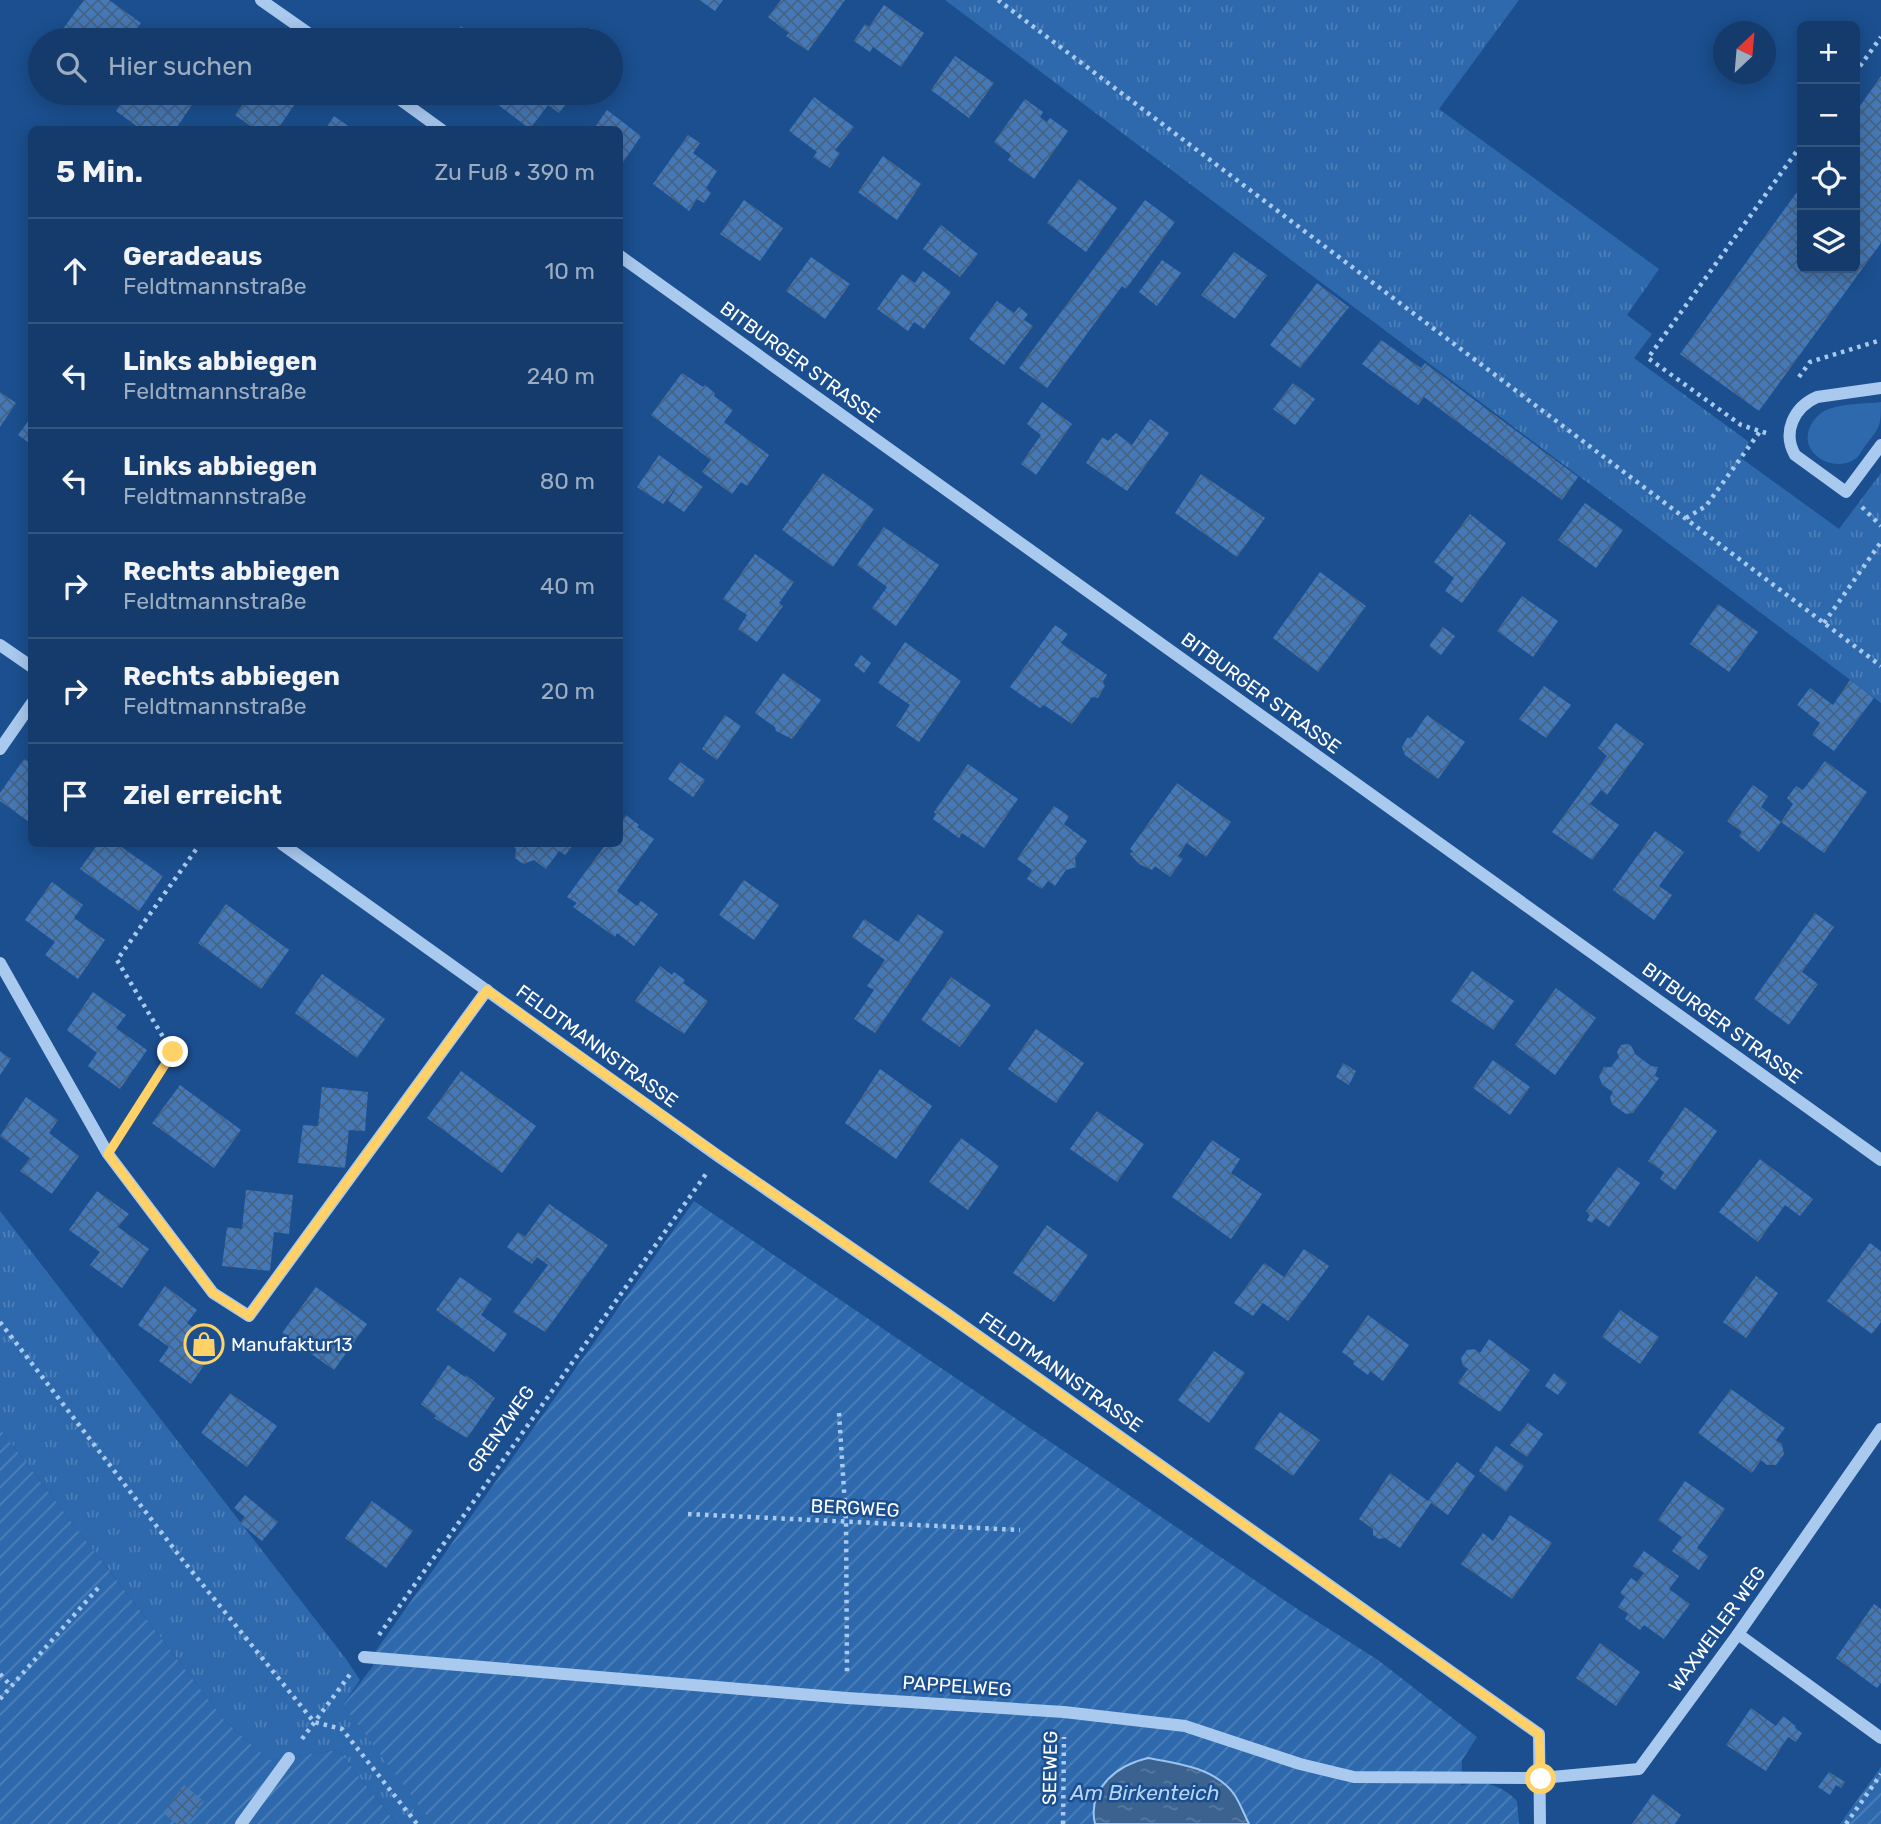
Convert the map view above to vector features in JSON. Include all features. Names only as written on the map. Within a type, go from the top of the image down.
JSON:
[{"type":"street","points":[[261,0],[301,28]]},
{"type":"street","points":[[408,105],[436,126]]},
{"type":"street","name":"BITBURGER STRASSE","points":[[623,258],[1881,1160]]},
{"type":"street","points":[[1881,388],[1817,397],[1809,401],[1791,422],[1788,434],[1795,455],[1846,492],[1881,445]]},
{"type":"street","points":[[0,645],[28,664]]},
{"type":"street","points":[[0,749],[28,710]]},
{"type":"street","name":"FELDTMANNSTRASSE","points":[[286,847],[719,1156],[947,1314],[1539,1734],[1540,1824]]},
{"type":"street","name":"FELDTMANNSTRASSE","points":[[0,963],[108,1154],[213,1293],[249,1316],[487,990]]},
{"type":"street","name":"WAXWEILER WEG","points":[[1541,1779],[1639,1769],[1738,1634],[1881,1429]]},
{"type":"street","points":[[1738,1634],[1881,1738]]},
{"type":"street","name":"PAPPELWEG","points":[[364,1657],[847,1698],[1065,1712],[1185,1726],[1300,1764],[1354,1777],[1541,1779]]},
{"type":"street","points":[[241,1824],[289,1758]]},
{"type":"path","points":[[998,0],[1881,666]]},
{"type":"path","points":[[1860,66],[1881,37]]},
{"type":"path","points":[[1788,434],[1760,432],[1741,425],[1648,358],[1800,147]]},
{"type":"path","points":[[1686,519],[1706,506],[1760,432]]},
{"type":"path","points":[[1824,623],[1881,542]]},
{"type":"path","points":[[108,1154],[173,1052],[117,960],[198,847]]},
{"type":"path","name":"GRENZWEG","points":[[314,1722],[364,1657],[719,1156]]},
{"type":"path","points":[[0,1322],[181,1558],[314,1722],[342,1729],[417,1824]]},
{"type":"path","points":[[839,1413],[846,1521],[847,1698]]},
{"type":"path","name":"BERGWEG","points":[[688,1514],[1020,1530]]},
{"type":"path","points":[[0,1699],[99,1587]]},
{"type":"path","points":[[0,1674],[11,1686]]},
{"type":"path","name":"SEEWEG","points":[[1063,1824],[1065,1712]]},
{"type":"path","points":[[1846,1824],[1881,1774]]},
{"type":"green space","points":[[945,0],[1519,0],[1439,109],[1659,269],[1627,315],[1652,334],[1634,358],[1749,442],[1741,458],[1839,529],[1881,473],[1881,703]]},
{"type":"green space","points":[[1881,402],[1879,426],[1856,458],[1836,464],[1826,462],[1811,450],[1809,431],[1822,412],[1844,405]]},
{"type":"green space","points":[[694,1201],[1299,1610],[1378,1660],[1477,1737],[1462,1760],[1461,1786],[1483,1783],[1505,1791],[1517,1801],[1519,1824],[433,1824],[343,1705],[373,1666],[375,1652]]},
{"type":"green space","points":[[0,1211],[346,1659],[360,1680],[343,1705],[434,1824],[397,1824],[338,1750],[269,1760],[225,1721],[0,1429]]},
{"type":"green space","points":[[0,1429],[225,1721],[269,1760],[338,1750],[397,1824],[0,1824]]},
{"type":"green space","points":[[1881,1767],[1881,1824],[1840,1824]]},
{"type":"water","name":"Am Birkenteich","points":[[1148,1758],[1195,1768],[1217,1778],[1234,1794],[1249,1824],[1095,1824],[1096,1800],[1107,1780],[1126,1766]]},
{"type":"building","points":[[84,0],[109,0],[141,23],[137,28],[64,28]]},
{"type":"building","points":[[699,0],[723,0],[715,11]]},
{"type":"building","points":[[781,0],[845,0],[808,51],[786,36],[789,33],[768,17]]},
{"type":"building","points":[[884,5],[924,33],[901,67],[873,47],[870,52],[854,41],[865,24],[869,27]]},
{"type":"building","points":[[955,56],[994,83],[969,118],[931,90]]},
{"type":"building","points":[[1881,76],[1881,243],[1860,272],[1860,147],[1860,106]]},
{"type":"building","points":[[814,97],[854,127],[835,150],[840,153],[830,168],[813,157],[817,152],[789,131]]},
{"type":"building","points":[[1025,99],[1043,112],[1040,117],[1047,122],[1050,118],[1068,131],[1034,179],[1008,160],[1011,155],[994,142]]},
{"type":"building","points":[[120,105],[192,105],[178,126],[137,126],[116,111]]},
{"type":"building","points":[[242,105],[294,105],[280,126],[250,126],[235,115]]},
{"type":"building","points":[[499,105],[548,105],[532,126],[526,126]]},
{"type":"building","points":[[548,105],[565,105],[559,113]]},
{"type":"building","points":[[607,110],[641,136],[623,163],[623,126],[596,126]]},
{"type":"building","points":[[334,116],[348,126],[328,126]]},
{"type":"building","points":[[688,135],[700,143],[693,153],[717,171],[706,188],[711,193],[704,203],[697,199],[689,211],[653,184]]},
{"type":"building","points":[[883,156],[921,184],[897,220],[858,192]]},
{"type":"building","points":[[1079,179],[1117,208],[1086,252],[1047,223]]},
{"type":"building","points":[[1797,192],[1797,273],[1859,273],[1759,411],[1680,354]]},
{"type":"building","points":[[744,200],[783,228],[760,261],[720,234]]},
{"type":"building","points":[[1145,200],[1175,222],[1126,289],[1122,286],[1047,388],[1019,368]]},
{"type":"building","points":[[941,225],[978,254],[960,277],[923,249]]},
{"type":"building","points":[[1234,252],[1267,275],[1235,319],[1201,295]]},
{"type":"building","points":[[811,257],[850,284],[825,319],[786,291]]},
{"type":"building","points":[[1162,260],[1181,273],[1157,306],[1139,292]]},
{"type":"building","points":[[923,271],[951,292],[924,329],[914,322],[908,331],[877,309],[902,274],[915,283]]},
{"type":"building","points":[[1317,283],[1349,307],[1300,368],[1270,345]]},
{"type":"building","points":[[997,301],[1014,313],[1019,307],[1028,314],[1024,320],[1033,326],[1004,365],[969,339]]},
{"type":"building","points":[[1381,340],[1421,368],[1425,363],[1578,477],[1562,500],[1424,397],[1418,405],[1362,364]]},
{"type":"building","points":[[682,373],[715,393],[714,396],[733,410],[724,422],[769,455],[747,486],[741,482],[732,494],[702,472],[711,460],[651,415]]},
{"type":"building","points":[[1293,383],[1315,399],[1295,425],[1273,409]]},
{"type":"building","points":[[0,392],[16,403],[0,427]]},
{"type":"building","points":[[1042,402],[1072,424],[1036,475],[1021,464],[1041,435],[1027,424]]},
{"type":"building","points":[[1150,419],[1169,433],[1127,491],[1086,463],[1102,437],[1108,441],[1116,433],[1132,445]]},
{"type":"building","points":[[28,421],[28,442],[18,435]]},
{"type":"building","points":[[659,455],[703,487],[684,512],[668,501],[679,484],[663,504],[637,487]]},
{"type":"building","points":[[823,473],[874,509],[833,567],[782,530]]},
{"type":"building","points":[[1201,474],[1265,518],[1237,557],[1175,513]]},
{"type":"building","points":[[1585,503],[1623,530],[1596,568],[1558,540]]},
{"type":"building","points":[[1470,514],[1506,543],[1462,603],[1445,591],[1454,578],[1434,562]]},
{"type":"building","points":[[884,527],[939,565],[896,626],[872,608],[887,587],[857,565]]},
{"type":"building","points":[[755,554],[794,582],[779,603],[783,606],[757,642],[738,629],[747,615],[723,599]]},
{"type":"building","points":[[1320,572],[1366,606],[1318,672],[1273,638]]},
{"type":"building","points":[[1522,596],[1558,621],[1533,657],[1497,631]]},
{"type":"building","points":[[1718,604],[1758,632],[1729,672],[1690,644]]},
{"type":"building","points":[[1055,625],[1068,634],[1061,643],[1107,675],[1103,681],[1105,686],[1098,698],[1092,697],[1072,724],[1044,705],[1040,708],[1010,687]]},
{"type":"building","points":[[1443,627],[1455,636],[1441,655],[1429,646]]},
{"type":"building","points":[[905,642],[961,681],[919,742],[896,726],[910,705],[878,683]]},
{"type":"building","points":[[861,655],[871,663],[864,673],[854,665]]},
{"type":"building","points":[[783,673],[821,700],[792,739],[776,731],[775,727],[755,713]]},
{"type":"building","points":[[1850,680],[1874,698],[1834,751],[1812,735],[1820,723],[1797,705],[1810,688],[1833,705]]},
{"type":"building","points":[[1544,686],[1571,705],[1546,738],[1519,719]]},
{"type":"building","points":[[725,715],[741,726],[717,760],[702,749]]},
{"type":"building","points":[[1427,715],[1465,742],[1438,779],[1405,755],[1402,747]]},
{"type":"building","points":[[1616,723],[1644,744],[1607,795],[1601,790],[1590,804],[1619,825],[1592,860],[1552,832],[1607,756],[1598,748]]},
{"type":"building","points":[[24,759],[28,762],[28,821],[0,801],[0,793]]},
{"type":"building","points":[[1825,761],[1867,792],[1824,853],[1781,822],[1793,804],[1787,798],[1796,786],[1803,790]]},
{"type":"building","points":[[680,762],[705,780],[693,797],[668,779]]},
{"type":"building","points":[[968,764],[1018,799],[984,848],[962,833],[959,838],[933,819],[936,814],[934,812]]},
{"type":"building","points":[[1177,783],[1231,822],[1206,857],[1187,843],[1178,856],[1183,859],[1170,877],[1155,866],[1152,870],[1139,864],[1130,854],[1133,851],[1130,849]]},
{"type":"building","points":[[1753,785],[1768,796],[1761,807],[1781,822],[1759,852],[1739,836],[1742,832],[1727,821]]},
{"type":"building","points":[[1054,806],[1069,816],[1064,824],[1087,841],[1075,858],[1076,867],[1066,870],[1055,886],[1048,881],[1042,889],[1027,879],[1032,870],[1017,859]]},
{"type":"building","points":[[626,815],[654,839],[617,891],[637,906],[641,901],[658,914],[634,946],[617,933],[615,937],[573,907],[577,903],[567,897],[604,847],[623,847],[623,820]]},
{"type":"building","points":[[1655,831],[1684,852],[1659,886],[1672,895],[1654,920],[1613,890]]},
{"type":"building","points":[[96,847],[121,847],[163,876],[139,911],[80,869]]},
{"type":"building","points":[[514,847],[572,847],[565,855],[559,851],[546,869],[534,860],[523,864],[515,858]]},
{"type":"building","points":[[744,880],[779,905],[754,940],[719,915]]},
{"type":"building","points":[[52,882],[83,905],[74,918],[105,940],[78,979],[45,955],[55,942],[25,920]]},
{"type":"building","points":[[226,904],[289,950],[261,989],[198,943]]},
{"type":"building","points":[[1815,913],[1834,927],[1802,972],[1818,984],[1789,1025],[1754,999]]},
{"type":"building","points":[[918,914],[944,932],[875,1033],[854,1019],[874,990],[867,986],[885,960],[852,937],[864,919],[898,942]]},
{"type":"building","points":[[660,966],[685,980],[683,983],[708,1001],[684,1034],[635,1001]]},
{"type":"building","points":[[1472,971],[1514,1001],[1493,1030],[1451,1001]]},
{"type":"building","points":[[322,974],[385,1019],[357,1058],[295,1013]]},
{"type":"building","points":[[951,977],[991,1005],[960,1047],[921,1020]]},
{"type":"building","points":[[1556,988],[1596,1018],[1555,1075],[1515,1045]]},
{"type":"building","points":[[93,992],[126,1015],[116,1028],[147,1050],[120,1089],[88,1066],[97,1053],[67,1030]]},
{"type":"building","points":[[1036,1029],[1084,1063],[1056,1103],[1008,1069]]},
{"type":"building","points":[[1629,1044],[1635,1054],[1651,1066],[1658,1067],[1655,1076],[1659,1078],[1633,1113],[1626,1114],[1612,1104],[1610,1097],[1613,1092],[1602,1085],[1599,1076],[1604,1067],[1611,1067],[1619,1057],[1617,1052],[1621,1045]]},
{"type":"building","points":[[0,1051],[11,1059],[0,1075]]},
{"type":"building","points":[[1493,1060],[1530,1087],[1510,1115],[1473,1088]]},
{"type":"building","points":[[1343,1063],[1356,1071],[1349,1085],[1336,1077]]},
{"type":"building","points":[[880,1069],[932,1106],[896,1159],[845,1123]]},
{"type":"building","points":[[461,1071],[536,1126],[502,1173],[427,1118]]},
{"type":"building","points":[[180,1085],[241,1130],[214,1168],[152,1123]]},
{"type":"building","points":[[322,1087],[368,1092],[365,1131],[349,1130],[345,1168],[298,1163],[303,1125],[318,1126]]},
{"type":"building","points":[[26,1097],[58,1120],[49,1133],[79,1156],[52,1194],[20,1171],[30,1158],[0,1136]]},
{"type":"building","points":[[1685,1107],[1717,1131],[1675,1190],[1660,1179],[1664,1172],[1648,1161]]},
{"type":"building","points":[[1097,1111],[1144,1144],[1117,1182],[1070,1149]]},
{"type":"building","points":[[961,1138],[999,1166],[968,1210],[929,1182]]},
{"type":"building","points":[[1212,1140],[1240,1159],[1231,1173],[1262,1194],[1231,1239],[1172,1197]]},
{"type":"building","points":[[1760,1159],[1813,1199],[1800,1216],[1785,1205],[1758,1242],[1719,1212]]},
{"type":"building","points":[[1618,1167],[1640,1183],[1609,1227],[1596,1218],[1592,1223],[1587,1220],[1590,1215],[1586,1211]]},
{"type":"building","points":[[246,1190],[293,1195],[289,1234],[274,1232],[270,1271],[222,1266],[227,1227],[242,1229]]},
{"type":"building","points":[[97,1191],[129,1214],[118,1227],[149,1249],[122,1288],[90,1265],[100,1252],[69,1230]]},
{"type":"building","points":[[549,1204],[608,1245],[545,1332],[513,1312],[548,1265],[537,1257],[532,1264],[507,1247],[518,1232],[525,1237]]},
{"type":"building","points":[[1047,1225],[1088,1255],[1054,1302],[1013,1273]]},
{"type":"building","points":[[1870,1243],[1881,1251],[1881,1322],[1872,1334],[1827,1301]]},
{"type":"building","points":[[1304,1249],[1329,1266],[1288,1321],[1263,1303],[1253,1316],[1234,1303],[1264,1263],[1284,1277]]},
{"type":"building","points":[[1756,1276],[1778,1293],[1746,1338],[1723,1322]]},
{"type":"building","points":[[460,1277],[492,1299],[481,1315],[507,1334],[494,1352],[436,1310]]},
{"type":"building","points":[[165,1286],[197,1310],[187,1323],[218,1345],[191,1384],[159,1361],[169,1347],[138,1325]]},
{"type":"building","points":[[316,1287],[367,1324],[334,1370],[282,1333]]},
{"type":"building","points":[[1620,1310],[1659,1337],[1640,1364],[1602,1337]]},
{"type":"building","points":[[1368,1315],[1409,1345],[1383,1381],[1370,1371],[1368,1375],[1342,1352]]},
{"type":"building","points":[[1489,1339],[1530,1370],[1500,1412],[1458,1383],[1468,1369],[1463,1366],[1461,1358],[1467,1350],[1475,1349],[1480,1353]]},
{"type":"building","points":[[1214,1351],[1245,1373],[1209,1423],[1178,1400]]},
{"type":"building","points":[[448,1365],[465,1377],[466,1375],[495,1398],[467,1438],[434,1418],[436,1416],[421,1404]]},
{"type":"building","points":[[1554,1373],[1567,1383],[1558,1395],[1545,1386]]},
{"type":"building","points":[[1731,1389],[1785,1428],[1776,1440],[1782,1444],[1784,1454],[1776,1465],[1767,1465],[1761,1460],[1752,1473],[1698,1433]]},
{"type":"building","points":[[230,1393],[277,1426],[247,1467],[201,1433]]},
{"type":"building","points":[[1280,1412],[1320,1440],[1293,1476],[1254,1448]]},
{"type":"building","points":[[1528,1423],[1543,1434],[1527,1457],[1510,1445]]},
{"type":"building","points":[[1496,1446],[1524,1466],[1506,1492],[1479,1471]]},
{"type":"building","points":[[1457,1462],[1475,1476],[1448,1515],[1431,1503],[1400,1548],[1385,1538],[1379,1539],[1373,1535],[1373,1529],[1359,1519],[1390,1473],[1428,1501]]},
{"type":"building","points":[[1685,1481],[1725,1509],[1697,1548],[1708,1556],[1699,1570],[1672,1551],[1682,1537],[1658,1520]]},
{"type":"building","points":[[245,1495],[278,1522],[262,1541],[240,1523],[245,1517],[234,1508]]},
{"type":"building","points":[[372,1501],[413,1531],[386,1568],[345,1538]]},
{"type":"building","points":[[1510,1515],[1552,1543],[1512,1599],[1461,1564],[1483,1533],[1493,1541]]},
{"type":"building","points":[[1644,1551],[1679,1576],[1669,1589],[1690,1604],[1664,1639],[1644,1625],[1640,1630],[1625,1619],[1628,1614],[1618,1607],[1625,1597],[1620,1593],[1631,1578],[1637,1582],[1644,1573],[1633,1566]]},
{"type":"building","points":[[1874,1604],[1881,1609],[1881,1683],[1877,1688],[1836,1658]]},
{"type":"building","points":[[1600,1643],[1640,1672],[1616,1706],[1576,1678]]},
{"type":"building","points":[[1751,1708],[1776,1726],[1783,1716],[1802,1733],[1796,1742],[1788,1737],[1766,1771],[1726,1745]]},
{"type":"building","points":[[1829,1772],[1845,1782],[1841,1788],[1836,1785],[1830,1795],[1818,1787]]},
{"type":"building","points":[[184,1785],[204,1801],[187,1824],[177,1824],[163,1813]]},
{"type":"building","points":[[1653,1794],[1681,1815],[1675,1824],[1632,1824]]},
{"type":"place","name":"Manufaktur13","points":[[204,1344]]},
{"type":"route","points":[[173,1052],[108,1154],[213,1293],[249,1316],[487,990],[1539,1734],[1541,1779]]}]
